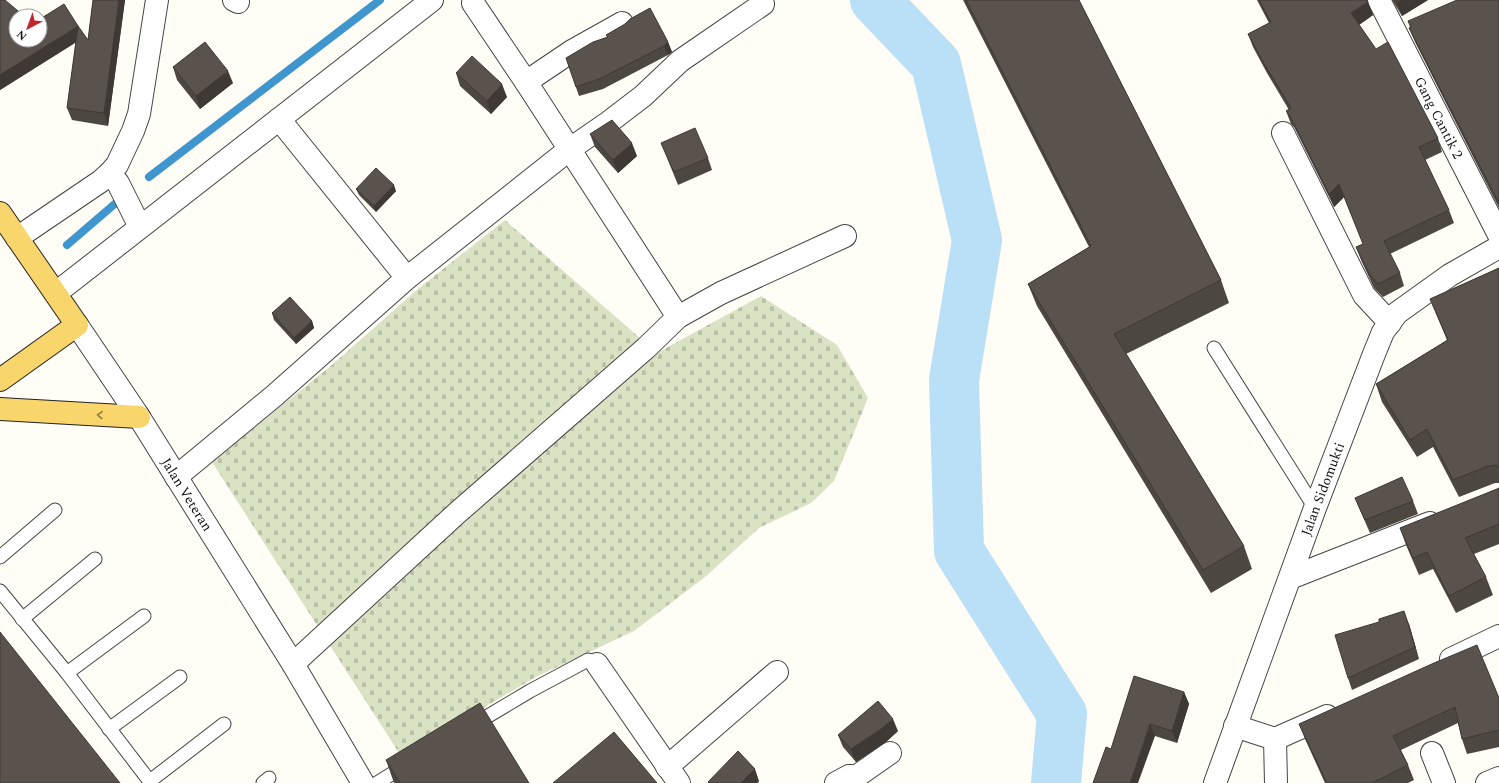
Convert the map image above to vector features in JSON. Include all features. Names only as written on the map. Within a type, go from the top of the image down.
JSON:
[{"type":"main road","name":"Jalan Veteran","points":[[0,213],[77,325]]},
{"type":"main road","points":[[0,380],[77,325]]},
{"type":"main road","points":[[0,409],[139,417]]},
{"type":"street","points":[[17,238],[101,181],[117,165],[140,114],[158,0]]},
{"type":"street","points":[[56,293],[432,0]]},
{"type":"street","name":"Gang Cantik 2","points":[[1379,0],[1499,235]]},
{"type":"street","points":[[473,3],[570,149],[678,317]]},
{"type":"street","points":[[176,477],[274,396],[407,278],[570,149],[643,96],[680,61],[763,4]]},
{"type":"street","points":[[526,82],[572,51],[622,23]]},
{"type":"street","points":[[279,119],[407,278]]},
{"type":"street","points":[[1282,132],[1364,295],[1390,323]]},
{"type":"street","points":[[110,172],[118,183],[140,227]]},
{"type":"street","points":[[293,664],[463,508],[646,348],[678,317],[721,293],[845,236]]},
{"type":"street","name":"Jalan Sidomukti","points":[[1215,783],[1315,508],[1383,332],[1402,309],[1450,275],[1499,247]]},
{"type":"street","name":"Jalan Veteran","points":[[77,325],[139,417],[293,664],[363,783]]},
{"type":"street","points":[[1290,578],[1449,516]]},
{"type":"street","points":[[1432,667],[1499,636]]},
{"type":"street","points":[[597,664],[673,775],[777,672]]},
{"type":"street","points":[[1235,726],[1275,738],[1346,707]]},
{"type":"street","points":[[1275,738],[1276,783]]},
{"type":"street","points":[[836,783],[848,776],[857,776],[890,753]]},
{"type":"street","points":[[1432,753],[1444,783]]},
{"type":"street","points":[[1487,783],[1499,778]]},
{"type":"lane","points":[[1214,348],[1301,489],[1315,508]]},
{"type":"lane","points":[[0,557],[54,510]]},
{"type":"lane","points":[[22,619],[95,559]]},
{"type":"lane","points":[[0,591],[67,673],[150,782],[224,724]]},
{"type":"lane","points":[[67,673],[144,616]]},
{"type":"lane","points":[[463,731],[530,691],[588,660],[592,660],[597,664]]},
{"type":"lane","points":[[109,729],[180,677]]},
{"type":"lane","points":[[377,783],[417,759]]},
{"type":"green space","points":[[505,220],[657,353],[761,296],[837,345],[868,398],[834,481],[811,503],[759,528],[705,577],[634,631],[536,677],[401,756],[212,462],[332,365],[419,288]]},
{"type":"building","points":[[0,0],[5,0],[14,8],[8,8],[8,48],[43,48],[0,75]]},
{"type":"building","points":[[93,0],[119,0],[104,113],[67,108],[78,26],[88,40]]},
{"type":"building","points":[[966,0],[1079,0],[1221,280],[1114,334],[1244,546],[1203,570],[1028,284],[1091,246]]},
{"type":"building","points":[[1259,0],[1367,0],[1368,2],[1351,13],[1376,49],[1388,42],[1438,138],[1419,147],[1449,210],[1384,241],[1400,273],[1378,284],[1370,275],[1356,247],[1363,244],[1339,184],[1329,194],[1289,114],[1286,111],[1291,108],[1248,34],[1271,22]]},
{"type":"building","points":[[1457,0],[1499,0],[1499,203],[1409,28],[1411,27],[1408,21]]},
{"type":"building","points":[[64,4],[78,26],[48,45],[48,14]]},
{"type":"building","points":[[650,8],[668,42],[664,46],[599,79],[576,87],[566,58],[593,42],[608,37],[606,35]]},
{"type":"building","points":[[205,42],[228,71],[196,96],[173,67]]},
{"type":"building","points":[[472,56],[502,84],[487,101],[456,73]]},
{"type":"building","points":[[612,120],[632,143],[613,160],[590,134]]},
{"type":"building","points":[[695,128],[708,158],[674,172],[661,143]]},
{"type":"building","points":[[376,168],[394,185],[374,206],[356,189]]},
{"type":"building","points":[[1499,268],[1499,467],[1495,465],[1488,466],[1453,480],[1427,429],[1410,440],[1376,384],[1448,340],[1430,299]]},
{"type":"building","points":[[290,297],[312,321],[294,338],[272,313]]},
{"type":"building","points":[[1402,477],[1413,501],[1365,520],[1355,498]]},
{"type":"building","points":[[1499,488],[1499,524],[1465,538],[1486,577],[1449,596],[1427,552],[1413,558],[1400,528]]},
{"type":"building","points":[[1404,611],[1415,647],[1348,678],[1335,635],[1379,622],[1379,619]]},
{"type":"building","points":[[0,632],[120,783],[0,783]]},
{"type":"building","points":[[1477,645],[1499,698],[1499,730],[1462,739],[1455,707],[1393,736],[1408,765],[1372,783],[1327,783],[1299,724]]},
{"type":"building","points":[[1134,676],[1184,692],[1172,731],[1150,724],[1130,783],[1093,783],[1106,747],[1111,749]]},
{"type":"building","points":[[878,701],[893,719],[851,749],[838,735]]},
{"type":"building","points":[[480,703],[529,783],[400,783],[386,760]]},
{"type":"building","points":[[614,732],[657,783],[553,783]]},
{"type":"building","points":[[738,751],[755,769],[741,783],[709,783],[708,782]]},
{"type":"waterway","points":[[149,177],[380,0]]},
{"type":"waterway","points":[[875,0],[936,64],[977,240],[954,380],[959,551],[1062,714],[1056,783]]},
{"type":"waterway","points":[[67,245],[117,202]]}]
